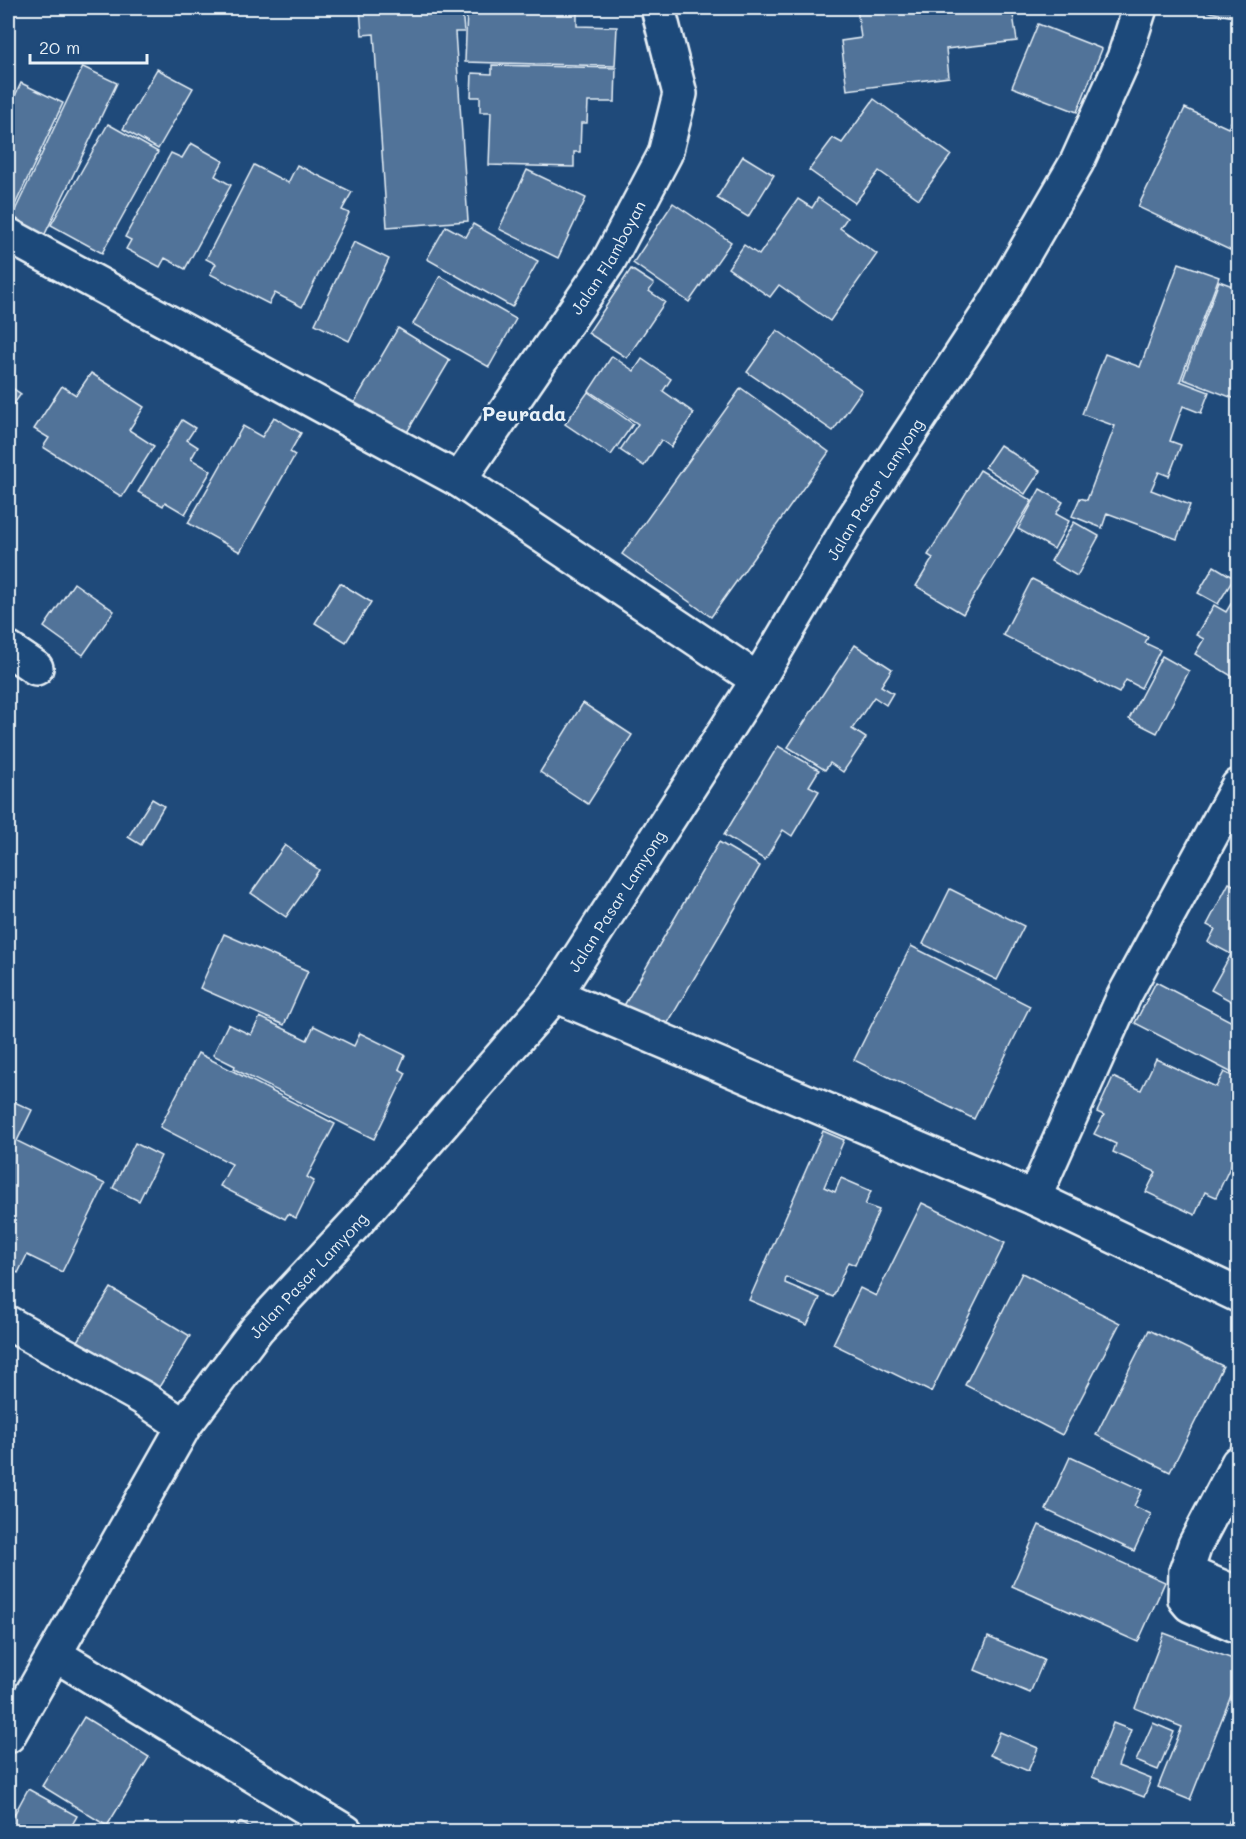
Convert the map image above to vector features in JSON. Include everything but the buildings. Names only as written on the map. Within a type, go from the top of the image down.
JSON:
[{"type":"street","name":"Jalan Flamboyan","points":[[459,480],[608,262],[665,154],[680,94],[658,8]]},
{"type":"street","name":"Jalan Pasar Lamyong","points":[[8,1736],[184,1426],[257,1329],[355,1224],[555,995],[758,680],[852,521],[997,300],[1077,162],[1124,58],[1140,8]]},
{"type":"street","points":[[8,235],[459,480],[758,680]]},
{"type":"street","points":[[8,649],[36,668]]},
{"type":"street","points":[[1034,1198],[1124,996],[1239,786]]},
{"type":"street","points":[[555,995],[1034,1198],[1239,1295]]},
{"type":"street","points":[[8,1323],[143,1398],[184,1426]]},
{"type":"street","points":[[1239,1463],[1195,1545],[1186,1572],[1185,1599],[1190,1605],[1239,1626]]},
{"type":"street","points":[[1186,1572],[1239,1594]]},
{"type":"street","points":[[56,1655],[346,1832]]},
{"type":"district","name":"Peurada","points":[[524,413]]}]
